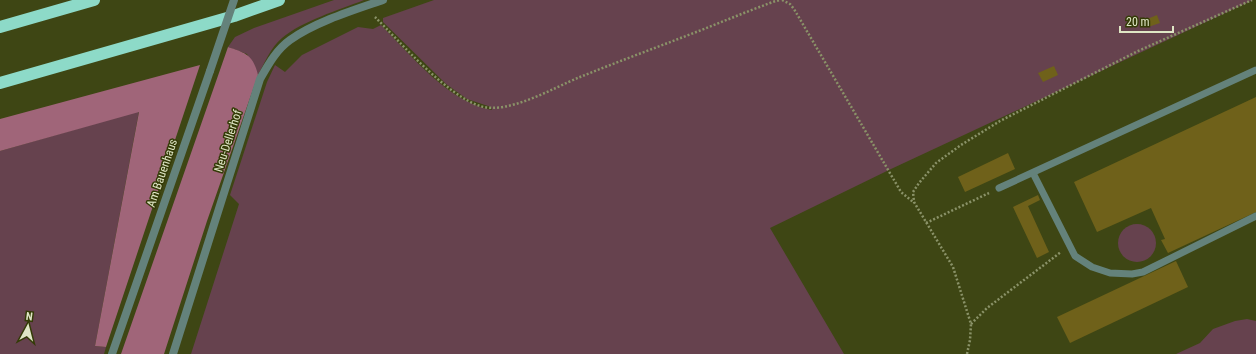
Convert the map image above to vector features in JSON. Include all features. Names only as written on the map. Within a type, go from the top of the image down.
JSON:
[{"type":"highway","points":[[0,27],[94,0]]},
{"type":"highway","points":[[0,83],[234,16],[279,0]]},
{"type":"street","name":"Am Bauenhaus","points":[[112,354],[234,0]]},
{"type":"street","name":"Neu-Dellerhof","points":[[173,354],[260,79],[277,52],[301,33],[328,20],[383,0]]},
{"type":"lane","points":[[998,188],[1256,70]]},
{"type":"lane","points":[[1033,172],[1075,256],[1092,267],[1110,273],[1132,274],[1143,272],[1256,216]]},
{"type":"path","points":[[364,7],[445,85],[467,100],[485,107],[498,108],[508,107],[580,77],[775,1],[781,0],[790,4],[901,192],[914,202],[953,267],[971,324],[967,354]]},
{"type":"path","points":[[914,202],[913,192],[936,163],[961,145],[1000,121],[1138,51],[1252,0]]},
{"type":"path","points":[[926,223],[998,188]]},
{"type":"path","points":[[971,324],[987,308],[1055,255],[1070,247]]},
{"type":"shaded area","points":[[334,0],[364,0],[321,16],[290,32],[278,42],[268,55],[258,75],[247,54],[228,47],[235,37],[254,28]]},
{"type":"shaded area","points":[[434,0],[1253,0],[891,169],[770,228],[844,354],[191,354],[239,204],[230,195],[267,82],[275,65],[285,72],[302,55],[358,27],[373,29],[381,25],[418,63],[446,88],[460,98],[492,110],[491,107],[467,99],[446,84],[383,22],[383,18]]},
{"type":"shaded area","points":[[228,47],[240,51],[248,56],[254,63],[258,75],[207,221],[164,354],[121,354]]},
{"type":"shaded area","points":[[200,65],[106,347],[95,346],[139,112],[0,151],[0,119]]},
{"type":"shaded area","points":[[139,111],[95,346],[106,347],[104,354],[0,354],[0,151]]},
{"type":"shaded area","points":[[1133,224],[1141,224],[1148,227],[1153,232],[1156,243],[1153,254],[1148,259],[1141,262],[1133,262],[1126,259],[1121,254],[1118,247],[1118,239],[1121,232],[1126,227]]},
{"type":"shaded area","points":[[1247,319],[1256,321],[1256,354],[1176,354],[1200,343],[1213,329],[1235,321]]},
{"type":"building","points":[[1157,15],[1160,23],[1148,27],[1145,20]]},
{"type":"building","points":[[1054,66],[1058,75],[1043,82],[1038,73]]},
{"type":"building","points":[[1256,97],[1256,212],[1168,253],[1161,240],[1165,239],[1151,208],[1097,232],[1074,182]]},
{"type":"building","points":[[1008,153],[1015,169],[965,192],[958,177]]},
{"type":"building","points":[[1038,195],[1040,200],[1028,206],[1049,252],[1037,258],[1013,207]]},
{"type":"building","points":[[1176,261],[1188,287],[1070,343],[1057,317]]}]
